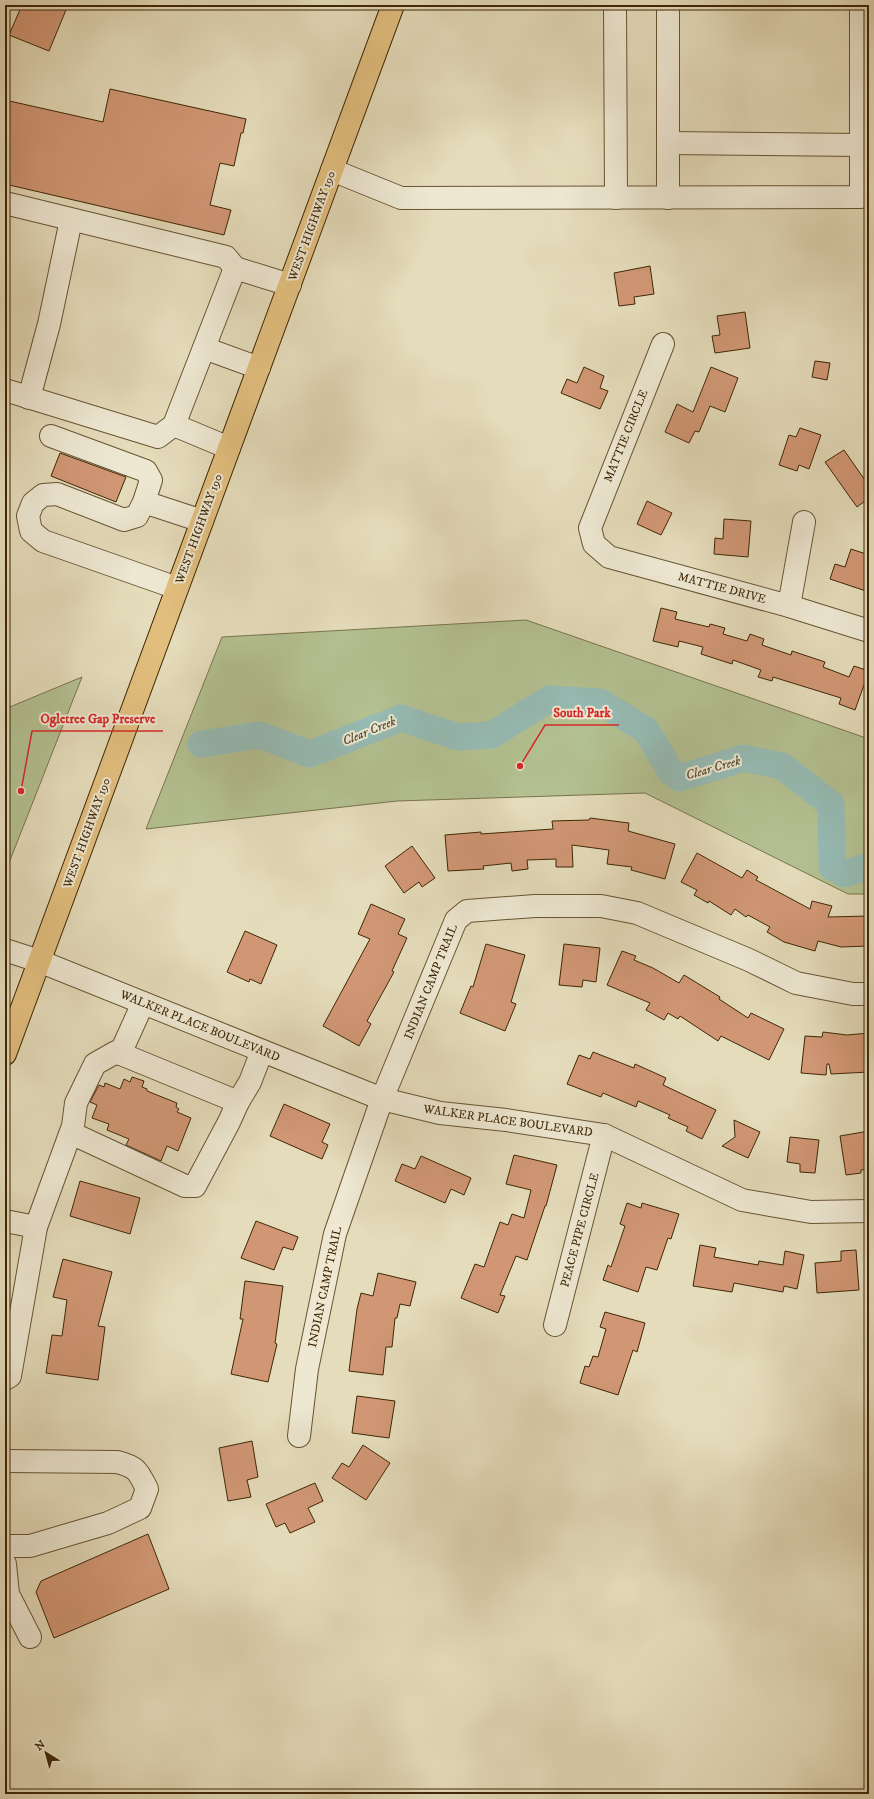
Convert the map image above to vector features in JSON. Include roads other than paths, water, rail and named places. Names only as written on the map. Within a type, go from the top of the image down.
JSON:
[{"type":"main road","name":"WEST HIGHWAY 190","points":[[5,1054],[393,5]]},
{"type":"street","points":[[615,5],[616,198]]},
{"type":"street","points":[[668,5],[668,198]]},
{"type":"street","points":[[332,170],[401,198],[861,198],[861,5]]},
{"type":"street","points":[[668,143],[861,145]]},
{"type":"street","points":[[5,203],[226,257],[235,268],[290,285]]},
{"type":"street","points":[[29,398],[49,324],[71,220]]},
{"type":"street","points":[[5,390],[158,437],[174,425],[235,268]]},
{"type":"street","name":"MATTIE CIRCLE","points":[[590,528],[663,344]]},
{"type":"street","points":[[204,348],[259,368]]},
{"type":"street","points":[[174,425],[229,448]]},
{"type":"street","points":[[51,436],[146,471],[151,480],[138,516],[124,520],[57,494],[43,495],[33,503],[28,516],[31,531],[43,541],[177,588]]},
{"type":"street","points":[[144,502],[202,521]]},
{"type":"street","points":[[789,606],[804,522]]},
{"type":"street","name":"MATTIE DRIVE","points":[[590,528],[594,544],[609,557],[789,606],[869,630]]},
{"type":"street","name":"INDIAN CAMP TRAIL","points":[[299,1436],[307,1369],[335,1234],[382,1099],[456,920],[467,911],[535,906],[601,906],[638,912],[749,960],[796,983],[852,994],[869,994]]},
{"type":"street","name":"WALKER PLACE BOULEVARD","points":[[5,950],[39,961],[382,1099],[440,1113],[506,1120],[604,1135],[742,1200],[811,1212],[869,1211]]},
{"type":"street","points":[[120,1054],[143,1003]]},
{"type":"street","points":[[71,1133],[185,1186],[195,1186],[238,1102],[250,1082],[262,1051]]},
{"type":"street","points":[[5,1379],[10,1376],[36,1227],[71,1133],[76,1103],[95,1064],[116,1052],[238,1102]]},
{"type":"street","name":"PEACE PIPE CIRCLE","points":[[555,1325],[604,1135]]},
{"type":"street","points":[[5,1221],[36,1227]]},
{"type":"street","points":[[5,1461],[117,1462],[132,1466],[140,1476],[147,1489],[140,1508],[108,1523],[30,1546],[5,1546]]},
{"type":"street","points":[[5,1564],[8,1594],[30,1637]]},
{"type":"waterway","name":"Clear Creek","points":[[201,744],[259,735],[310,754],[401,718],[458,737],[492,735],[549,699],[600,702],[646,730],[671,772],[679,778],[744,758],[782,766],[831,804],[832,867],[845,874],[869,866]]},
{"type":"place","name":"South Park","points":[[520,766]]},
{"type":"place","name":"Ogletree Gap Preserve","points":[[21,791]]}]
